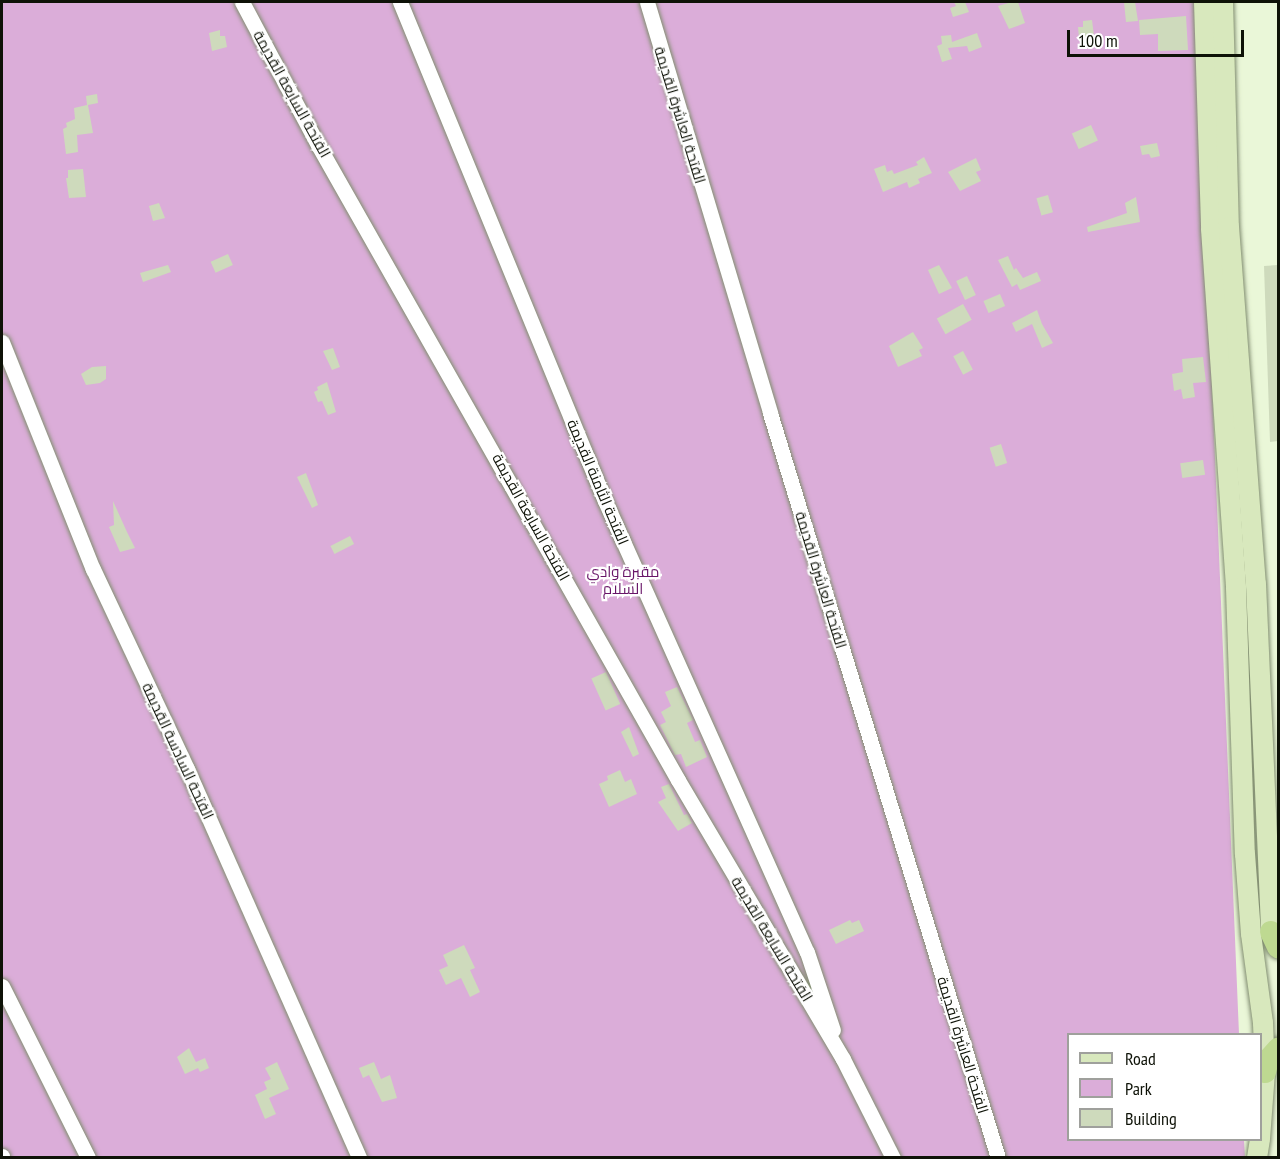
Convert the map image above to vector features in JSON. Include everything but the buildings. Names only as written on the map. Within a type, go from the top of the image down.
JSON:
[{"type":"highway","points":[[1265,1072],[1268,1060],[1278,1049]]},
{"type":"main road","points":[[1204,2],[1211,229],[1236,588],[1245,854],[1251,934],[1263,1023],[1265,1072],[1262,1112]]},
{"type":"main road","points":[[1223,2],[1229,226],[1256,584],[1275,938]]},
{"type":"main road","points":[[1257,1158],[1260,1141]]},
{"type":"street","name":"الفتحة السابعة القديمة","points":[[242,2],[318,145],[678,780],[843,1059],[892,1158]]},
{"type":"street","name":"الفتحة الثامنة القديمة","points":[[400,2],[605,501],[807,952],[843,1059]]},
{"type":"street","name":"الفتحة العاشرة القديمة","points":[[646,2],[998,1158]]},
{"type":"street","name":"الفتحة السادسة القديمة","points":[[2,342],[93,569],[187,769],[359,1158]]},
{"type":"street","points":[[2,986],[88,1158]]},
{"type":"green space","name":"مقبرة وادي السلام","points":[[2,2],[1196,2],[1239,1033],[1067,1033],[1067,1141],[1244,1141],[1245,1157],[2,1158]]}]
